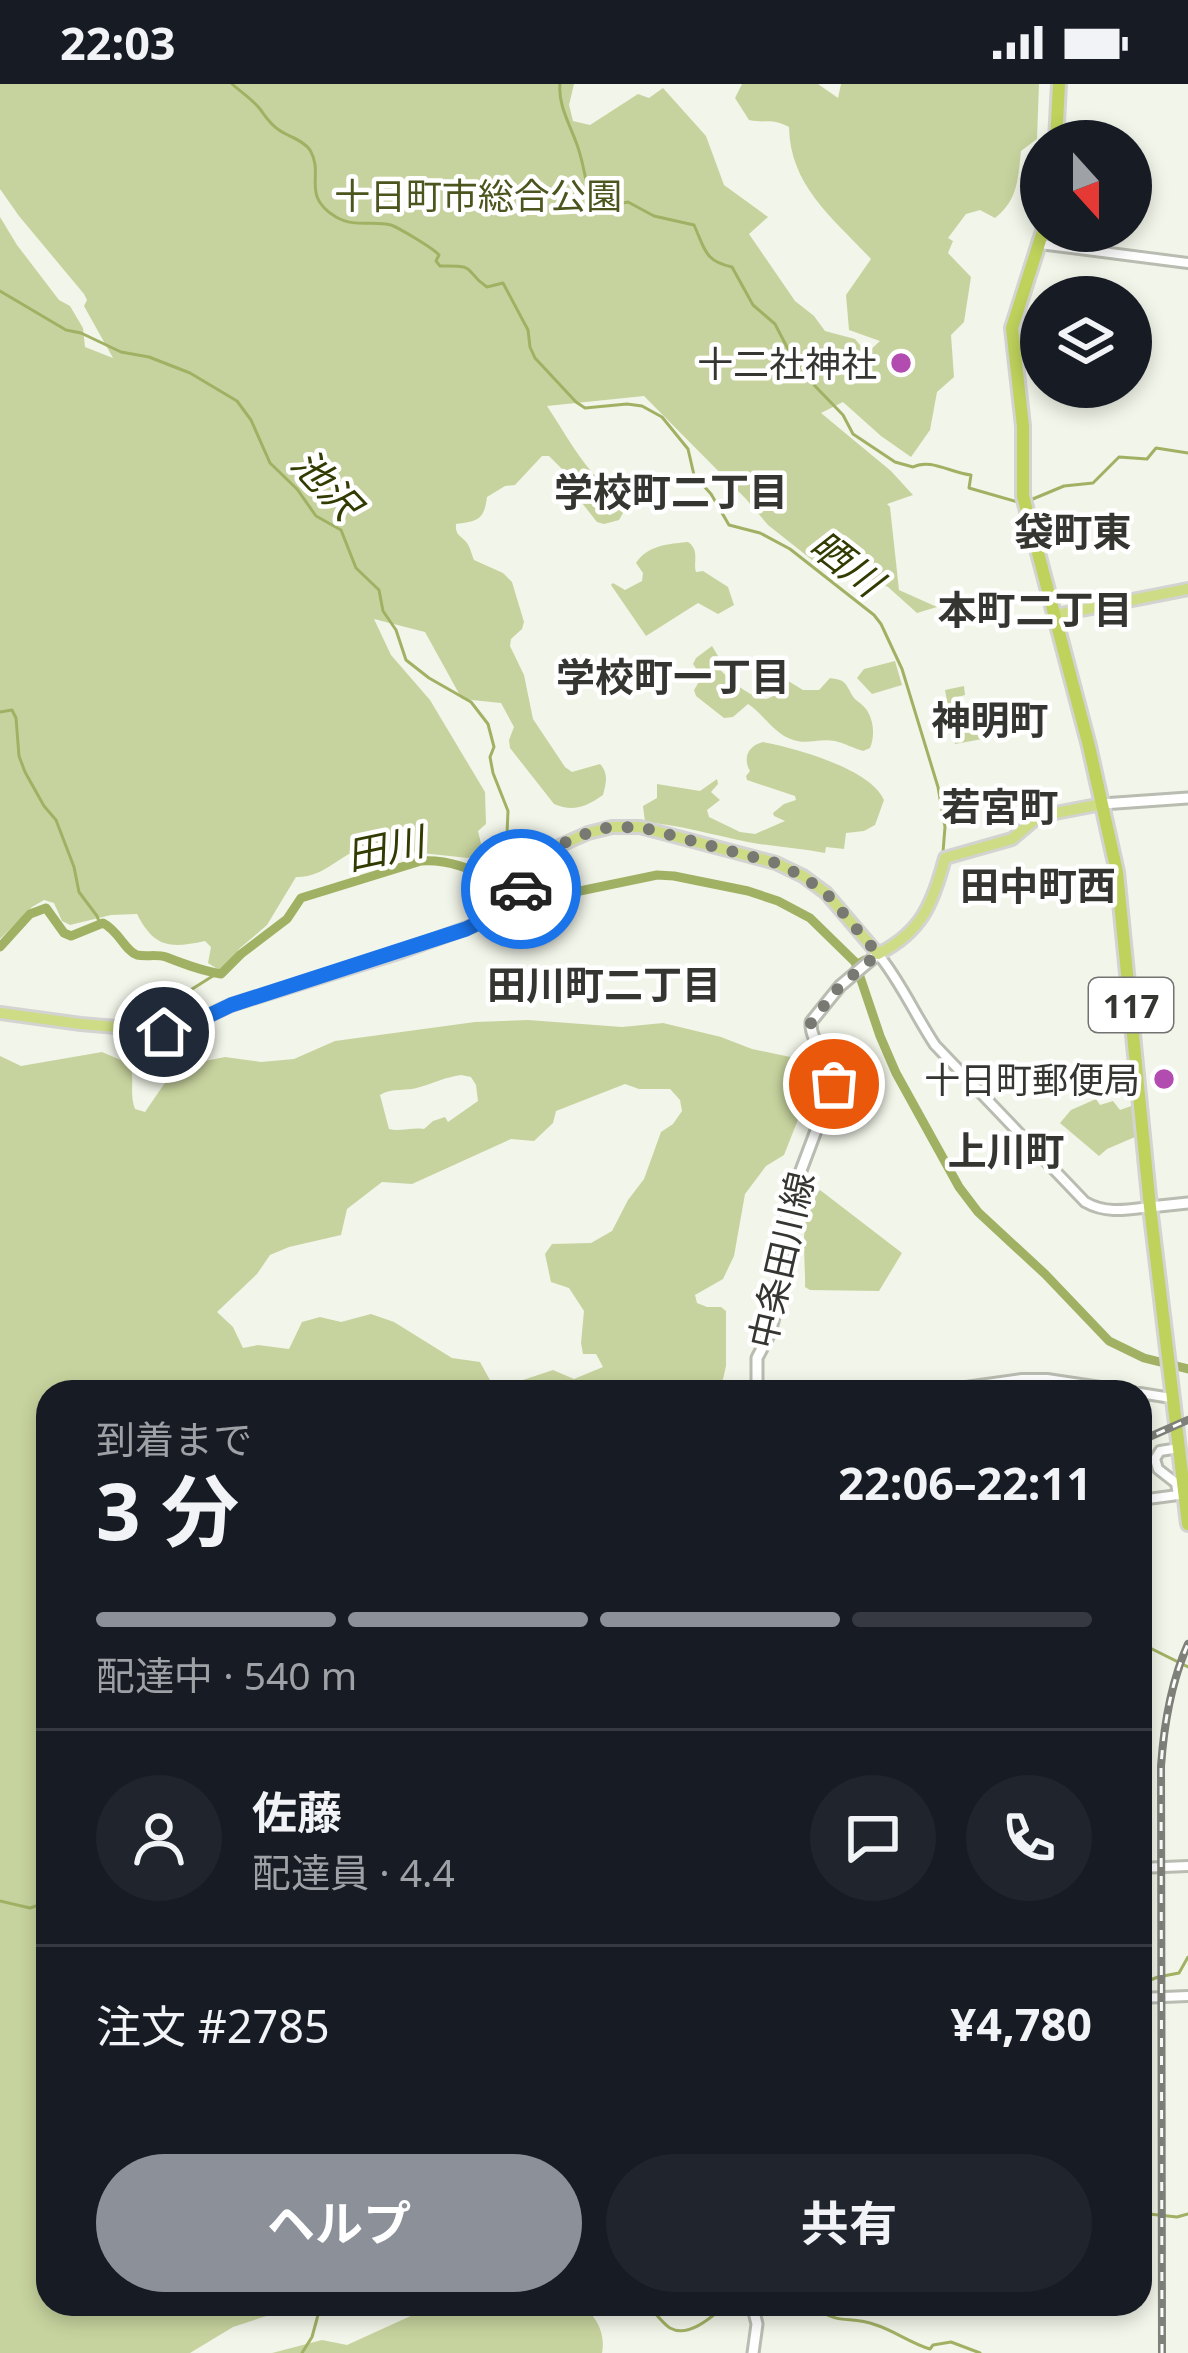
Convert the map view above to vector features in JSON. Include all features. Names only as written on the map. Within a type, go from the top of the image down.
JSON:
[{"type":"highway","points":[[1057,120],[1059,84]]},
{"type":"highway","name":"117","points":[[1037,252],[1014,316],[1012,341],[1023,426],[1024,506],[1056,615],[1117,872],[1150,1207],[1188,1521]]},
{"type":"main road","points":[[1056,615],[1188,589]]},
{"type":"main road","points":[[0,1012],[174,1031],[231,1005],[483,922],[500,912],[561,845],[611,826],[640,827],[790,869],[826,893],[878,954],[908,936],[925,915],[945,858],[1012,839],[1046,814],[1102,804],[1188,798]]},
{"type":"main road","name":"中条田川線","points":[[757,1380],[757,1358],[779,1298],[788,1205],[835,1081],[831,1064],[813,1040],[811,1022],[852,975],[878,954]]},
{"type":"main road","points":[[1150,1207],[1188,1204]]},
{"type":"main road","points":[[753,2353],[755,2316]]},
{"type":"street","points":[[1130,252],[1188,262]]},
{"type":"street","points":[[878,954],[896,976],[935,1046],[1085,1202],[1112,1211],[1150,1207]]},
{"type":"street","points":[[1017,1380],[1055,1380]]},
{"type":"street","points":[[1152,1394],[1173,1398]]},
{"type":"street","points":[[1152,1498],[1178,1495],[1176,1483],[1158,1469],[1155,1459],[1160,1451],[1178,1448]]},
{"type":"street","points":[[1152,1868],[1188,1866]]},
{"type":"street","points":[[1152,1998],[1188,1996]]},
{"type":"green space","name":"十日町市総合公園","points":[[0,84],[574,84],[569,105],[573,121],[590,125],[638,94],[649,98],[663,88],[706,136],[724,185],[768,217],[749,234],[795,301],[825,331],[855,339],[867,353],[880,341],[849,330],[846,295],[871,259],[805,184],[791,148],[789,127],[749,120],[735,98],[742,84],[818,84],[838,98],[841,84],[1039,84],[1038,120],[1020,120],[1020,157],[1008,204],[995,218],[980,210],[966,214],[948,238],[953,241],[948,253],[971,277],[964,322],[951,335],[954,377],[937,392],[930,430],[911,457],[843,402],[821,413],[913,495],[887,504],[899,590],[937,607],[917,613],[888,587],[816,563],[768,525],[644,396],[547,406],[581,458],[616,499],[623,513],[619,520],[597,522],[565,472],[549,456],[542,456],[515,485],[487,497],[479,518],[456,524],[456,528],[474,560],[512,582],[524,622],[510,646],[524,675],[533,719],[572,772],[600,764],[606,775],[603,795],[579,807],[554,804],[510,748],[514,727],[501,703],[462,699],[425,632],[374,619],[391,655],[430,700],[485,792],[486,824],[478,831],[482,848],[468,858],[366,847],[315,874],[296,877],[267,925],[219,970],[208,963],[211,947],[205,941],[164,943],[137,914],[70,925],[62,921],[54,903],[44,900],[0,939],[0,217],[59,300],[70,306],[83,328],[85,347],[113,358],[84,306],[84,294],[0,189]]},
{"type":"green space","points":[[688,542],[695,552],[696,572],[703,571],[728,587],[734,605],[718,614],[698,603],[646,636],[611,585],[625,590],[642,581],[636,563],[646,552]]},
{"type":"green space","points":[[712,646],[718,667],[759,698],[776,694],[774,686],[780,676],[803,690],[819,690],[830,678],[842,681],[871,718],[870,748],[863,751],[835,741],[793,740],[748,704],[733,717],[724,718],[694,690],[702,677],[693,664]]},
{"type":"green space","points":[[895,661],[902,685],[872,694],[857,678],[864,669]]},
{"type":"green space","points":[[964,686],[965,695],[954,698],[960,730],[997,724],[999,736],[955,744],[945,690]]},
{"type":"green space","points":[[763,742],[812,755],[864,779],[884,800],[875,825],[846,833],[844,849],[826,847],[825,853],[645,822],[643,806],[657,798],[657,784],[700,791],[717,779],[711,792],[720,800],[707,810],[709,817],[755,834],[785,821],[773,813],[796,800],[795,796],[747,780],[748,754]]},
{"type":"green space","points":[[528,1020],[622,1027],[663,1023],[795,1058],[809,1076],[803,1107],[784,1155],[766,1166],[745,1194],[734,1256],[723,1279],[695,1295],[697,1303],[726,1311],[723,1380],[523,1380],[553,1370],[574,1379],[603,1367],[596,1354],[583,1354],[584,1311],[569,1288],[551,1282],[545,1254],[552,1244],[591,1243],[612,1231],[644,1179],[661,1132],[682,1111],[670,1089],[625,1084],[556,1111],[553,1123],[534,1141],[511,1139],[412,1184],[382,1182],[347,1209],[341,1235],[270,1255],[217,1312],[233,1327],[243,1348],[289,1349],[302,1322],[320,1317],[341,1322],[371,1314],[394,1322],[452,1358],[480,1362],[490,1380],[36,1380],[36,2316],[266,2316],[233,2327],[190,2353],[0,2353],[0,1056],[21,1066],[102,1052],[130,1064],[135,1109],[145,1112],[173,1071],[225,1057],[261,1062],[294,1059],[335,1041],[475,1022]],"holes":[[[461,1075],[471,1077],[478,1101],[448,1122],[445,1117],[424,1129],[389,1129],[380,1095]]]},
{"type":"green space","points":[[1096,1099],[1100,1105],[1113,1101],[1120,1110],[1134,1105],[1135,1137],[1099,1156],[1060,1123],[1071,1110]]},
{"type":"green space","points":[[820,1190],[902,1253],[879,1291],[805,1287],[805,1222]]},
{"type":"green space","points":[[411,2316],[592,2316],[603,2339],[602,2353],[272,2353],[322,2340],[347,2345]]},
{"type":"waterway","name":"晒川","points":[[232,84],[276,128],[310,150],[316,193],[325,209],[350,222],[391,225],[436,252],[440,266],[466,268],[487,287],[503,283],[528,330],[535,358],[576,402],[585,408],[642,406],[662,417],[688,449],[694,475],[729,525],[760,533],[790,549],[874,615],[902,669],[938,787],[945,827],[943,852]]},
{"type":"waterway","points":[[560,84],[562,106],[588,191],[610,206],[628,202],[654,216],[694,225],[707,253],[732,267],[753,305],[775,324],[789,351],[843,415],[853,434],[895,462],[913,467],[934,465],[971,475],[969,488],[1018,502]]},
{"type":"waterway","name":"池沢","points":[[0,291],[66,330],[190,373],[237,401],[270,463],[316,516],[341,530],[356,568],[379,590],[383,611],[396,630],[406,660],[471,702],[488,724],[494,747],[490,757],[493,773],[508,811],[502,848],[505,884]]},
{"type":"waterway","points":[[1028,501],[1064,486],[1093,483],[1119,457],[1147,459],[1156,448],[1188,453]]},
{"type":"waterway","points":[[0,712],[12,710],[16,718],[25,772],[56,820],[79,892],[100,924]]},
{"type":"waterway","name":"田川","points":[[0,947],[30,914],[46,908],[71,936],[103,923],[137,955],[163,956],[221,974],[287,919],[301,898],[421,861],[455,865],[546,898],[657,875],[778,901],[810,918],[855,962],[896,1073],[959,1187],[978,1212],[1109,1341],[1144,1358],[1188,1369]]},
{"type":"waterway","name":"晒川","points":[[918,913],[932,884]]},
{"type":"waterway","name":"晒川","points":[[855,962],[864,957]]},
{"type":"waterway","points":[[162,1026],[181,996],[216,974]]},
{"type":"waterway","points":[[140,1063],[157,1034]]},
{"type":"waterway","points":[[1152,1649],[1188,1667]]},
{"type":"waterway","points":[[0,1901],[36,1906]]},
{"type":"waterway","points":[[1152,1979],[1179,1973],[1188,1957]]},
{"type":"waterway","points":[[1152,2214],[1188,2214]]},
{"type":"waterway","points":[[302,2353],[318,2316]]},
{"type":"waterway","points":[[658,2316],[677,2331],[711,2316]]},
{"type":"waterway","points":[[830,2316],[876,2325],[930,2349],[951,2342],[980,2353]]},
{"type":"railway","points":[[1152,1436],[1188,1420]]},
{"type":"railway","points":[[1162,2353],[1161,1766],[1169,1703],[1188,1644]]},
{"type":"way so far","points":[[521,889],[561,845],[611,826],[640,827],[776,863],[802,876],[826,893],[878,954],[840,986],[811,1022],[813,1040],[835,1073],[834,1084]]},
{"type":"place","name":"十二社神社","points":[[901,363]]},
{"type":"place","name":"十日町郵便局","points":[[1164,1079]]},
{"type":"district","name":"学校町二丁目","points":[[671,490]]},
{"type":"district","name":"袋町東","points":[[1073,530]]},
{"type":"district","name":"本町二丁目","points":[[1035,608]]},
{"type":"district","name":"学校町一丁目","points":[[673,675]]},
{"type":"district","name":"神明町","points":[[990,718]]},
{"type":"district","name":"若宮町","points":[[1000,805]]},
{"type":"district","name":"田中町西","points":[[1038,884]]},
{"type":"district","name":"田川町二丁目","points":[[604,983]]},
{"type":"district","name":"上川町","points":[[1006,1149]]},
{"type":"route","points":[[164,1032],[231,1005],[466,929],[500,912],[521,889]]}]
